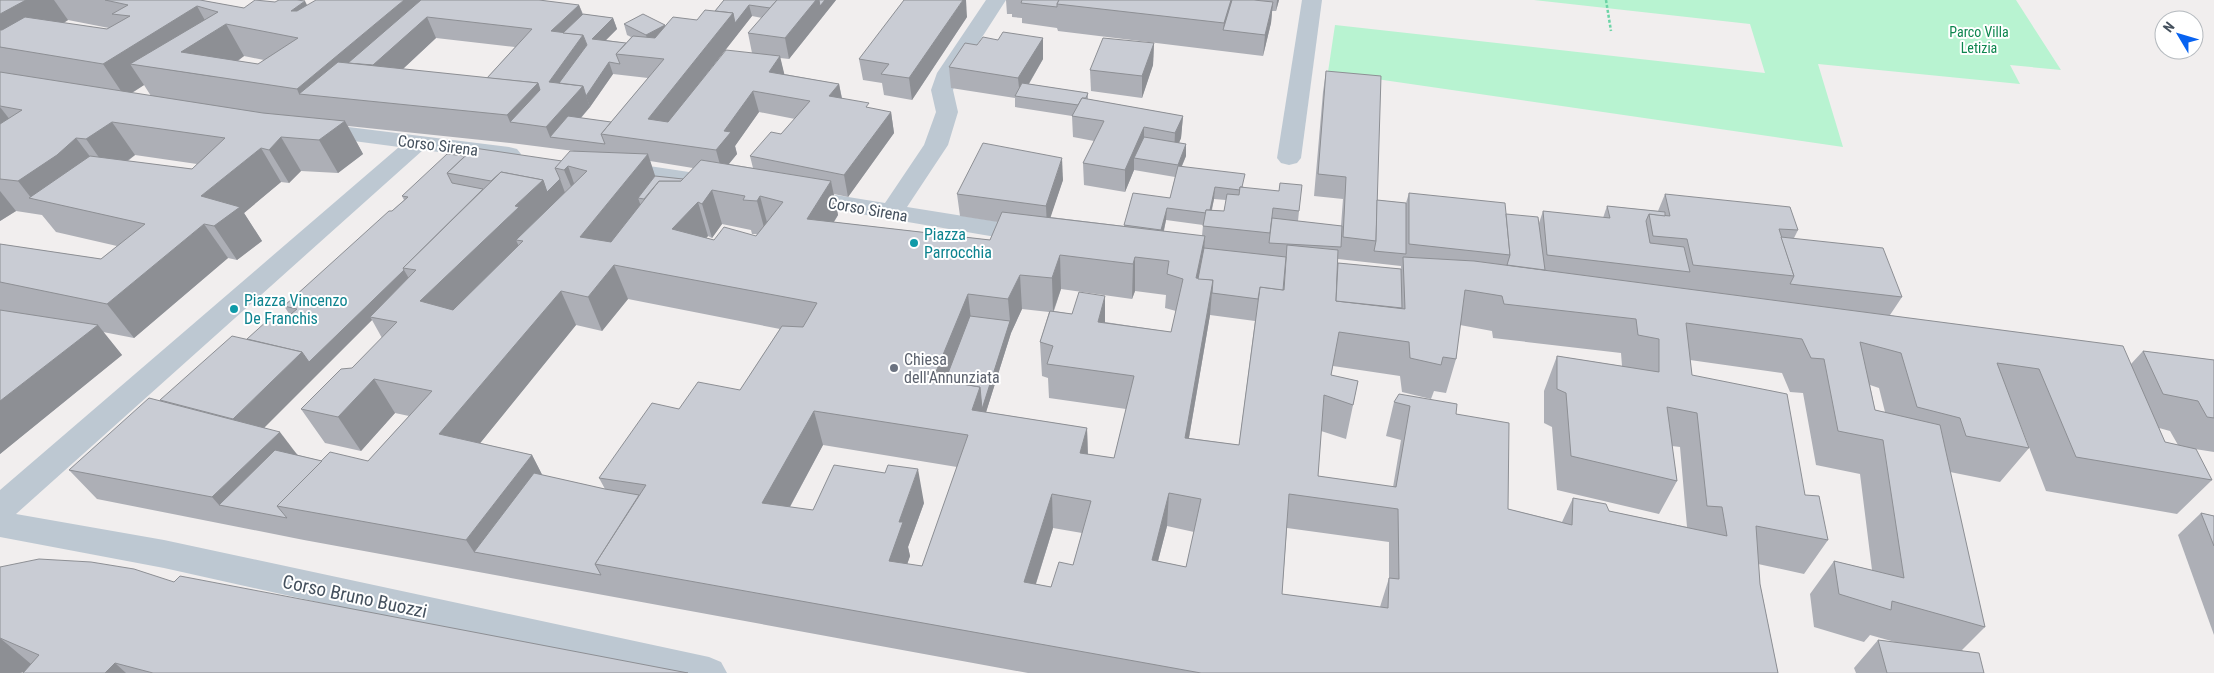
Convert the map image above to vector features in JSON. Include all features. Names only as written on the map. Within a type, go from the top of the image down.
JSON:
[{"type":"street","points":[[891,213],[936,145],[947,112],[942,90],[948,73],[996,0]]},
{"type":"street","points":[[1290,158],[1312,0]]},
{"type":"street","name":"Corso Sirena","points":[[292,127],[531,157]]},
{"type":"street","points":[[0,509],[418,143]]},
{"type":"street","points":[[598,165],[744,188]]},
{"type":"street","name":"Corso Sirena","points":[[783,194],[891,213],[1058,238]]},
{"type":"street","name":"Corso Bruno Buozzi","points":[[0,524],[164,554],[709,673]]},
{"type":"street","points":[[85,569],[120,564],[164,554]]},
{"type":"path","points":[[1606,0],[1611,31]]},
{"type":"green space","name":"Parco Villa Letizia","points":[[1534,0],[2016,0],[2061,70],[2010,65],[2020,84],[1818,64],[1843,147],[1328,72],[1335,25],[1765,73],[1750,24]]},
{"type":"building","points":[[0,0],[26,0],[0,14]]},
{"type":"building","points":[[105,0],[200,0],[244,8],[255,0],[275,2],[279,0],[305,1],[291,11],[297,11],[316,0],[404,0],[297,89],[130,64],[218,12],[197,6],[103,64],[0,47],[0,30],[25,17],[107,29],[130,16],[112,14],[128,5]],"holes":[[[226,24],[298,38],[258,64],[181,52]]]},
{"type":"building","points":[[421,0],[539,0],[579,5],[551,31],[583,35],[549,82],[583,86],[546,127],[510,122],[540,90],[538,83],[487,78],[532,29],[427,17],[373,65],[348,63]]},
{"type":"building","points":[[724,0],[777,0],[770,8],[749,5],[735,23],[733,13],[715,11]]},
{"type":"building","points":[[777,0],[816,0],[785,38],[748,33]]},
{"type":"building","points":[[819,0],[825,0],[820,6]]},
{"type":"building","points":[[904,0],[963,0],[909,78],[881,74],[889,64],[859,59]]},
{"type":"building","points":[[1022,0],[1059,0],[1057,7],[1021,3]]},
{"type":"building","points":[[1059,0],[1231,0],[1224,23],[1057,4]]},
{"type":"building","points":[[1232,0],[1273,2],[1265,35],[1223,30]]},
{"type":"building","points":[[705,10],[733,13],[648,119],[668,122],[726,50],[780,56],[769,72],[839,84],[829,96],[869,103],[866,107],[891,112],[844,175],[750,156],[771,132],[781,134],[810,101],[753,91],[724,131],[731,132],[716,150],[601,134],[664,59],[616,54],[633,36],[655,38],[673,17],[697,20]]},
{"type":"building","points":[[583,14],[613,18],[592,39],[626,43],[616,54],[620,64],[609,62],[586,96],[583,86],[559,83],[587,45],[583,35],[563,33]]},
{"type":"building","points":[[643,14],[665,25],[646,35],[624,24]]},
{"type":"building","points":[[1003,32],[1043,38],[1018,78],[949,67],[965,43],[977,45],[983,37],[998,40]]},
{"type":"building","points":[[1103,38],[1154,43],[1142,76],[1090,70]]},
{"type":"building","points":[[338,62],[538,83],[507,115],[299,94]]},
{"type":"building","points":[[1326,71],[1381,76],[1376,241],[1343,237],[1346,177],[1318,174]]},
{"type":"building","points":[[0,72],[263,113],[345,121],[319,140],[281,137],[269,150],[261,148],[201,196],[240,207],[214,226],[204,224],[107,304],[0,282],[0,244],[101,259],[145,224],[29,198],[90,156],[192,169],[225,138],[112,122],[86,139],[76,138],[57,155],[18,181],[0,179],[0,124],[22,110],[0,106]]},
{"type":"building","points":[[1022,83],[1088,93],[1086,98],[1082,98],[1078,105],[1015,96]]},
{"type":"building","points":[[1082,98],[1183,116],[1175,133],[1144,127],[1125,170],[1083,163],[1104,121],[1072,116]]},
{"type":"building","points":[[568,116],[611,122],[601,134],[605,144],[550,137]]},
{"type":"building","points":[[1144,137],[1186,144],[1178,165],[1134,158]]},
{"type":"building","points":[[983,143],[1062,158],[1046,206],[957,194]]},
{"type":"building","points":[[474,148],[562,161],[555,168],[560,179],[547,192],[543,180],[501,172],[491,181],[447,173]]},
{"type":"building","points":[[570,151],[648,154],[580,237],[611,242],[659,181],[681,181],[701,160],[831,181],[807,219],[990,240],[1002,212],[1205,236],[1196,278],[1213,280],[1185,438],[1239,445],[1260,287],[1284,290],[1287,245],[1338,250],[1336,301],[1405,309],[1403,257],[1474,261],[2123,346],[2165,442],[2196,449],[2212,480],[2076,457],[2039,369],[1997,363],[2029,448],[1966,436],[1960,418],[1917,407],[1901,353],[1860,342],[1875,410],[1940,425],[1985,627],[1892,601],[1891,610],[1839,594],[1834,561],[1904,578],[1883,440],[1838,431],[1824,359],[1811,358],[1802,339],[1686,323],[1692,375],[1787,394],[1805,495],[1819,496],[1828,540],[1756,526],[1760,584],[1778,673],[1201,673],[595,564],[646,485],[599,478],[652,403],[679,409],[698,382],[740,390],[782,326],[803,327],[817,303],[614,265],[588,297],[561,291],[439,434],[532,455],[466,540],[277,506],[330,452],[368,461],[432,391],[374,379],[338,417],[301,409],[341,369],[352,368],[397,322],[370,317],[416,270],[403,268],[501,172],[543,180],[515,206],[519,207],[420,301],[453,310],[523,241],[516,240],[587,171],[568,166],[564,170],[555,168]],"holes":[[[712,190],[745,196],[743,200],[757,201],[760,196],[783,202],[756,236],[724,227],[714,240],[672,229],[698,202],[702,204]],[[1060,255],[1133,264],[1135,257],[1169,261],[1167,274],[1183,279],[1171,332],[1098,322],[1105,296],[1079,292],[1072,314],[1050,311],[1040,342],[1053,346],[1047,364],[1134,376],[1114,458],[1080,453],[1087,428],[972,410],[980,387],[933,379],[968,294],[1008,299],[1020,275],[1052,278]],[[1465,290],[1502,296],[1504,304],[1636,319],[1638,335],[1659,339],[1659,372],[1557,356],[1557,389],[1566,393],[1571,456],[1677,481],[1667,407],[1697,413],[1707,506],[1722,507],[1727,536],[1609,511],[1606,504],[1573,498],[1572,525],[1508,509],[1509,423],[1456,414],[1457,404],[1399,394],[1394,402],[1410,406],[1396,487],[1318,476],[1324,395],[1353,405],[1358,381],[1331,375],[1339,332],[1409,342],[1410,358],[1441,365],[1443,357],[1456,359]],[[814,411],[968,435],[922,566],[889,561],[903,522],[899,522],[918,469],[888,465],[885,473],[834,465],[813,510],[762,503]],[[1169,493],[1201,499],[1186,567],[1152,560]],[[1052,494],[1091,501],[1073,565],[1059,562],[1051,587],[1024,582]],[[1289,494],[1398,509],[1399,579],[1389,578],[1388,608],[1282,594]]]},
{"type":"building","points":[[447,154],[465,156],[447,173],[452,183],[483,189],[403,268],[404,270],[309,362],[302,352],[247,339],[268,320],[280,323],[297,309],[284,306],[389,211],[392,211],[408,197],[402,196]]},
{"type":"building","points":[[1178,166],[1245,174],[1240,190],[1215,187],[1210,210],[1206,210],[1206,213],[1167,208],[1161,230],[1124,225],[1133,193],[1170,198]]},
{"type":"building","points":[[655,176],[683,179],[681,181],[659,181],[644,199],[638,198]]},
{"type":"building","points":[[1280,183],[1302,185],[1299,211],[1273,208],[1270,233],[1203,226],[1206,210],[1224,211],[1227,194],[1239,195],[1240,187],[1279,191]]},
{"type":"building","points":[[1409,193],[1505,203],[1510,255],[1409,244]]},
{"type":"building","points":[[1665,194],[1790,207],[1798,230],[1779,229],[1794,276],[1693,265],[1687,239],[1653,236],[1649,214],[1670,216]]},
{"type":"building","points":[[1377,200],[1406,203],[1406,254],[1374,251]]},
{"type":"building","points":[[1607,206],[1665,212],[1665,216],[1649,214],[1646,221],[1650,243],[1684,247],[1690,272],[1547,255],[1543,211],[1610,218]]},
{"type":"building","points":[[1506,214],[1538,217],[1545,270],[1507,265],[1510,255]]},
{"type":"building","points":[[1272,218],[1342,226],[1341,247],[1269,243]]},
{"type":"building","points":[[1781,237],[1883,248],[1902,297],[1790,284],[1794,276]]},
{"type":"building","points":[[1204,248],[1286,257],[1283,290],[1260,287],[1258,299],[1212,293],[1213,280],[1198,279]]},
{"type":"building","points":[[1338,263],[1401,269],[1402,308],[1336,301]]},
{"type":"building","points":[[0,310],[98,325],[0,401]]},
{"type":"building","points":[[970,316],[1010,321],[982,409],[980,387],[945,381]]},
{"type":"building","points":[[232,336],[302,352],[233,419],[160,400]]},
{"type":"building","points":[[2143,351],[2214,360],[2214,418],[2207,417],[2198,401],[2163,394]]},
{"type":"building","points":[[149,398],[280,432],[212,497],[69,470]]},
{"type":"building","points":[[275,450],[322,461],[277,506],[287,518],[219,505]]},
{"type":"building","points":[[534,473],[639,495],[595,564],[601,575],[474,552]]},
{"type":"building","points":[[2201,513],[2214,516],[2214,546]]},
{"type":"building","points":[[39,559],[91,562],[134,569],[174,582],[180,576],[688,673],[153,673],[115,663],[105,673],[23,673],[39,655],[0,638],[0,567]]},
{"type":"building","points":[[1878,640],[1979,653],[1984,673],[1887,673]]},
{"type":"place","name":"Piazza Parrocchia","points":[[914,243]]},
{"type":"place","name":"Piazza Vincenzo De Franchis","points":[[234,309]]},
{"type":"place","name":"Chiesa dell'Annunziata","points":[[894,368]]}]
